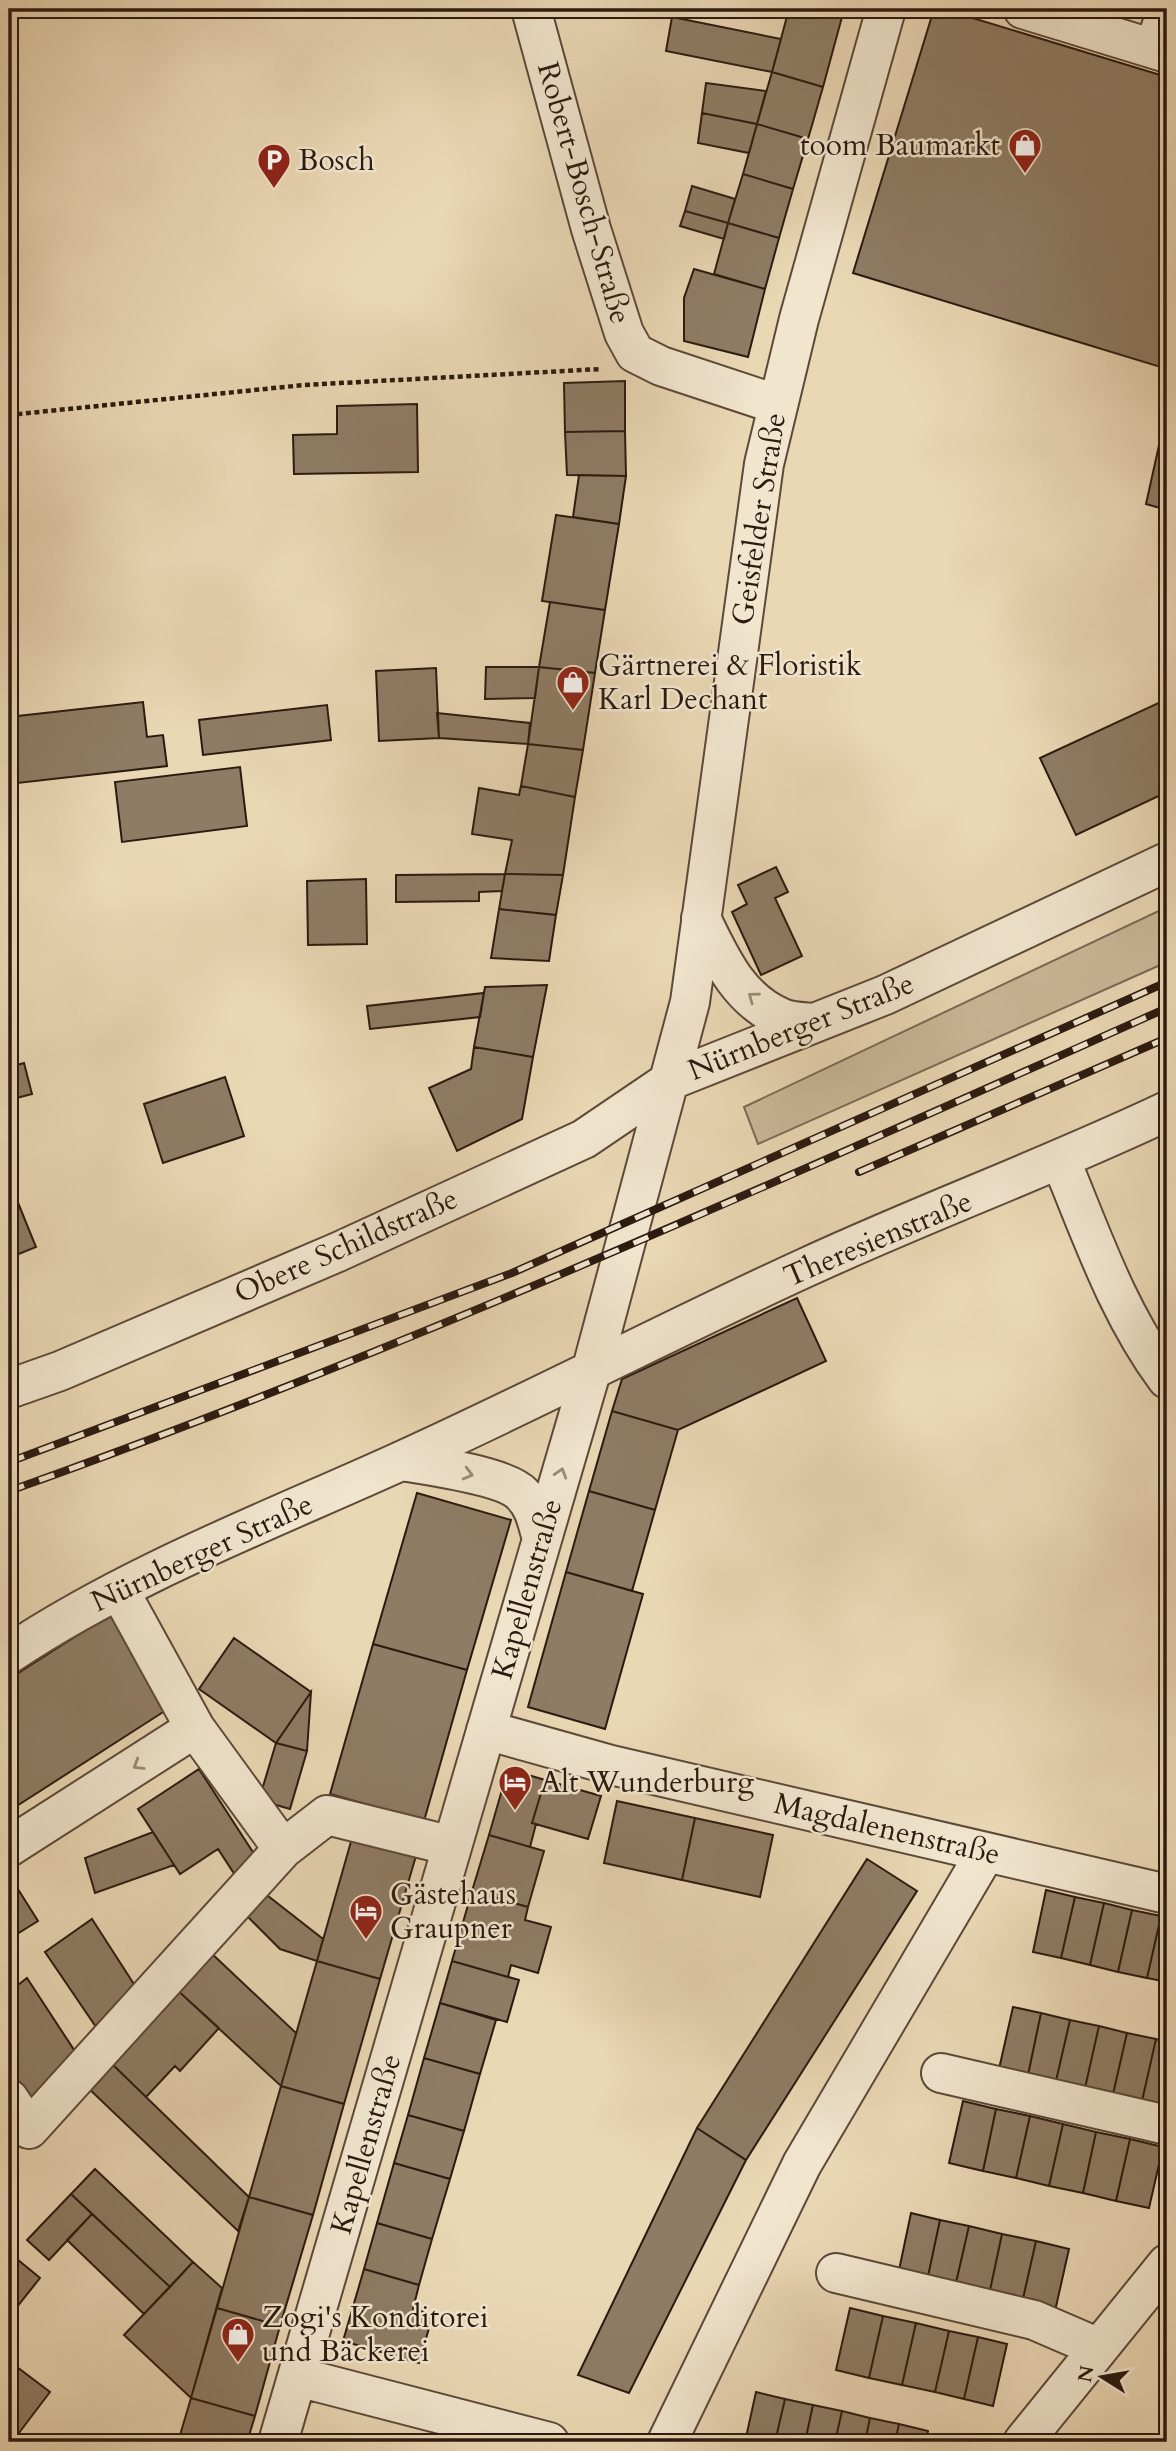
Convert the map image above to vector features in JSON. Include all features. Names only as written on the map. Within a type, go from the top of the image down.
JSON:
[{"type":"street","name":"Robert-Bosch-Straße","points":[[531,9],[591,229],[624,332],[635,353],[661,366],[776,404]]},
{"type":"street","name":"Geisfelder Straße","points":[[671,1080],[690,1002],[764,464],[776,404],[886,9]]},
{"type":"street","points":[[1026,9],[1161,51],[1167,9]]},
{"type":"street","name":"Nürnberger Straße","points":[[9,1654],[44,1630],[119,1590],[254,1525],[401,1461],[592,1372],[671,1080],[885,995],[1167,862]]},
{"type":"street","points":[[701,918],[728,973],[740,988],[782,1018],[814,1023]]},
{"type":"street","name":"Obere Schildstraße","points":[[9,1389],[60,1371],[338,1252],[584,1139],[671,1080]]},
{"type":"street","name":"Theresienstraße","points":[[592,1372],[808,1266],[1061,1161],[1167,1111]]},
{"type":"street","points":[[1061,1161],[1115,1293],[1142,1345],[1167,1379]]},
{"type":"street","name":"Kapellenstraße","points":[[278,2442],[592,1372]]},
{"type":"street","points":[[401,1461],[444,1468],[520,1491],[534,1510],[541,1539]]},
{"type":"street","points":[[119,1590],[195,1728],[283,1849]]},
{"type":"street","points":[[9,1847],[195,1728]]},
{"type":"street","name":"Magdalenenstraße","points":[[486,1730],[611,1765],[1167,1894]]},
{"type":"street","points":[[9,2099],[29,2129],[283,1849],[327,1815],[452,1846]]},
{"type":"street","points":[[667,2442],[802,2164],[986,1852]]},
{"type":"street","points":[[941,2073],[1167,2125]]},
{"type":"street","points":[[1023,2442],[1167,2264]]},
{"type":"street","points":[[836,2273],[1034,2320],[1099,2348]]},
{"type":"street","points":[[298,2376],[549,2442]]},
{"type":"path","points":[[9,415],[304,385],[605,369],[635,353]]},
{"type":"shaded area","points":[[1167,907],[1167,962],[758,1144],[744,1107]]},
{"type":"building","points":[[789,9],[813,9],[842,17],[823,87],[772,72]]},
{"type":"building","points":[[813,9],[845,9],[842,17]]},
{"type":"building","name":"toom Baumarkt","points":[[934,9],[943,9],[1167,77],[1167,369],[853,273]]},
{"type":"building","points":[[672,17],[781,39],[772,72],[666,51]]},
{"type":"building","points":[[772,72],[823,87],[808,139],[757,124]]},
{"type":"building","points":[[706,83],[766,91],[757,124],[702,113]]},
{"type":"building","points":[[702,113],[757,124],[749,153],[698,143]]},
{"type":"building","points":[[757,124],[808,139],[793,189],[743,174]]},
{"type":"building","points":[[743,174],[793,189],[779,238],[728,223]]},
{"type":"building","points":[[692,186],[735,199],[728,223],[685,211]]},
{"type":"building","points":[[685,211],[728,223],[724,239],[680,226]]},
{"type":"building","points":[[728,223],[779,238],[765,289],[714,274]]},
{"type":"building","points":[[694,269],[765,289],[748,357],[684,341],[684,298]]},
{"type":"building","points":[[625,381],[625,431],[565,432],[564,383]]},
{"type":"building","points":[[417,404],[418,472],[294,474],[293,435],[337,434],[337,406]]},
{"type":"building","points":[[1167,409],[1167,510],[1146,504]]},
{"type":"building","points":[[625,431],[626,476],[567,475],[565,432]]},
{"type":"building","points":[[579,475],[626,476],[619,524],[573,517]]},
{"type":"building","points":[[556,515],[619,524],[605,610],[542,601]]},
{"type":"building","points":[[550,602],[605,610],[595,673],[539,667]]},
{"type":"building","points":[[486,667],[539,667],[535,698],[485,699]]},
{"type":"building","points":[[539,667],[595,673],[583,750],[528,744]]},
{"type":"building","points":[[436,668],[439,738],[379,741],[376,671]]},
{"type":"building","points":[[1167,699],[1167,792],[1076,835],[1040,758]]},
{"type":"building","points":[[143,702],[147,737],[163,735],[167,766],[9,784],[9,717]]},
{"type":"building","points":[[327,705],[331,740],[203,755],[199,720]]},
{"type":"building","points":[[437,713],[530,723],[528,744],[439,738]]},
{"type":"building","points":[[528,744],[583,750],[575,797],[521,786]]},
{"type":"building","points":[[240,767],[247,826],[122,842],[115,782]]},
{"type":"building","points":[[521,786],[575,797],[563,875],[505,874],[512,840],[472,834],[479,788],[519,795]]},
{"type":"building","points":[[776,867],[788,892],[775,898],[802,956],[761,975],[732,912],[747,904],[738,885]]},
{"type":"building","points":[[505,874],[563,875],[556,915],[499,909]]},
{"type":"building","points":[[505,874],[502,891],[479,892],[479,901],[396,902],[396,875]]},
{"type":"building","points":[[366,879],[367,944],[308,945],[307,881]]},
{"type":"building","points":[[499,909],[556,915],[549,961],[491,958]]},
{"type":"building","points":[[547,985],[533,1057],[474,1047],[485,987]]},
{"type":"building","points":[[484,993],[480,1017],[370,1029],[367,1006]]},
{"type":"building","points":[[474,1047],[533,1057],[522,1119],[457,1151],[429,1088],[471,1069]]},
{"type":"building","points":[[24,1063],[32,1094],[9,1100],[9,1067]]},
{"type":"building","points":[[225,1077],[244,1136],[163,1163],[144,1104]]},
{"type":"building","points":[[12,1188],[36,1247],[9,1258],[9,1189]]},
{"type":"building","points":[[797,1298],[826,1361],[678,1430],[612,1411],[622,1379]]},
{"type":"building","points":[[612,1411],[678,1430],[655,1510],[589,1491]]},
{"type":"building","points":[[589,1491],[655,1510],[632,1591],[566,1572]]},
{"type":"building","points":[[417,1493],[511,1520],[467,1670],[373,1644]]},
{"type":"building","points":[[566,1572],[643,1594],[605,1729],[528,1707]]},
{"type":"building","points":[[112,1613],[171,1707],[9,1811],[9,1679]]},
{"type":"building","points":[[234,1638],[311,1692],[276,1743],[199,1689]]},
{"type":"building","points":[[373,1644],[467,1670],[424,1821],[330,1794]]},
{"type":"building","points":[[311,1692],[307,1751],[276,1743]]},
{"type":"building","points":[[276,1743],[307,1751],[290,1809],[259,1800]]},
{"type":"building","points":[[199,1769],[258,1860],[235,1875],[218,1849],[180,1874],[138,1809]]},
{"type":"building","name":"Alt Wunderburg","points":[[508,1769],[545,1780],[532,1823],[536,1824],[530,1847],[489,1835]]},
{"type":"building","points":[[545,1780],[601,1796],[588,1839],[532,1823]]},
{"type":"building","points":[[617,1801],[695,1818],[682,1880],[604,1863]]},
{"type":"building","points":[[695,1818],[773,1835],[760,1897],[682,1880]]},
{"type":"building","points":[[354,1831],[418,1849],[380,1979],[317,1961]]},
{"type":"building","points":[[153,1832],[174,1865],[95,1893],[85,1858]]},
{"type":"building","points":[[489,1835],[544,1851],[528,1907],[472,1891]]},
{"type":"building","points":[[867,1859],[917,1891],[746,2160],[697,2128]]},
{"type":"building","points":[[9,1875],[38,1921],[9,1939]]},
{"type":"building","points":[[1046,1890],[1075,1897],[1061,1958],[1033,1952]]},
{"type":"building","points":[[472,1891],[528,1907],[525,1920],[551,1927],[538,1973],[511,1965],[508,1977],[452,1961]]},
{"type":"building","points":[[263,1892],[323,1939],[317,1961],[280,1949],[244,1913]]},
{"type":"building","points":[[1075,1897],[1104,1903],[1090,1965],[1061,1958]]},
{"type":"building","points":[[1104,1903],[1132,1910],[1118,1972],[1090,1965]]},
{"type":"building","points":[[1132,1910],[1161,1916],[1147,1978],[1118,1972]]},
{"type":"building","points":[[1161,1916],[1167,1918],[1167,1982],[1147,1978]]},
{"type":"building","points":[[92,1919],[137,1989],[98,2030],[45,1952]]},
{"type":"building","points":[[209,1951],[296,2033],[281,2086],[175,1988]]},
{"type":"building","points":[[317,1961],[380,1979],[344,2104],[281,2086]]},
{"type":"building","points":[[452,1961],[519,1980],[507,2022],[440,2003]]},
{"type":"building","points":[[27,1978],[78,2056],[41,2098],[24,2095],[9,2070],[9,1992]]},
{"type":"building","points":[[175,1988],[219,2028],[180,2071],[175,2066],[146,2097],[109,2061]]},
{"type":"building","points":[[440,2003],[496,2020],[480,2074],[424,2058]]},
{"type":"building","points":[[1013,2007],[1041,2013],[1028,2075],[999,2069]]},
{"type":"building","points":[[1041,2013],[1070,2020],[1056,2081],[1028,2075]]},
{"type":"building","points":[[1070,2020],[1099,2026],[1085,2088],[1056,2081]]},
{"type":"building","points":[[1099,2026],[1127,2033],[1113,2094],[1085,2088]]},
{"type":"building","points":[[1127,2033],[1156,2039],[1142,2101],[1113,2094]]},
{"type":"building","points":[[1156,2039],[1167,2042],[1167,2107],[1142,2101]]},
{"type":"building","points":[[424,2058],[480,2074],[464,2131],[408,2115]]},
{"type":"building","points":[[109,2061],[249,2197],[238,2231],[87,2087]]},
{"type":"building","points":[[281,2086],[344,2104],[313,2215],[249,2197]]},
{"type":"building","points":[[963,2101],[996,2109],[983,2171],[949,2163]]},
{"type":"building","points":[[996,2109],[1030,2116],[1016,2178],[983,2171]]},
{"type":"building","points":[[408,2115],[464,2131],[450,2179],[394,2163]]},
{"type":"building","points":[[1030,2116],[1063,2124],[1049,2186],[1016,2178]]},
{"type":"building","points":[[1063,2124],[1096,2132],[1083,2193],[1049,2186]]},
{"type":"building","points":[[697,2128],[746,2160],[629,2393],[578,2375]]},
{"type":"building","points":[[1096,2132],[1130,2139],[1116,2201],[1083,2193]]},
{"type":"building","points":[[1130,2139],[1163,2147],[1149,2208],[1116,2201]]},
{"type":"building","points":[[394,2163],[450,2179],[432,2239],[377,2223]]},
{"type":"building","points":[[95,2169],[193,2262],[170,2287],[71,2194]]},
{"type":"building","points":[[71,2194],[92,2214],[49,2260],[27,2240]]},
{"type":"building","points":[[249,2197],[313,2215],[280,2326],[217,2308]]},
{"type":"building","points":[[911,2213],[940,2220],[927,2281],[898,2275]]},
{"type":"building","points":[[92,2214],[170,2287],[144,2314],[67,2240]]},
{"type":"building","points":[[940,2220],[969,2226],[955,2287],[927,2281]]},
{"type":"building","points":[[377,2223],[432,2239],[419,2285],[364,2269]]},
{"type":"building","points":[[969,2226],[1002,2234],[989,2295],[955,2287]]},
{"type":"building","points":[[1002,2234],[1036,2241],[1022,2303],[989,2295]]},
{"type":"building","points":[[1036,2241],[1069,2249],[1055,2311],[1022,2303]]},
{"type":"building","points":[[12,2255],[40,2278],[9,2317],[9,2259]]},
{"type":"building","points":[[193,2262],[222,2288],[191,2398],[124,2335]]},
{"type":"building","points":[[364,2269],[419,2285],[413,2309],[433,2314],[419,2363],[343,2341]]},
{"type":"building","points":[[217,2308],[280,2326],[255,2416],[191,2398]]},
{"type":"building","points":[[850,2308],[883,2316],[869,2378],[836,2370]]},
{"type":"building","points":[[883,2316],[916,2323],[902,2385],[869,2378]]},
{"type":"building","points":[[916,2323],[949,2331],[935,2392],[902,2385]]},
{"type":"building","points":[[949,2331],[978,2337],[964,2399],[935,2392]]},
{"type":"building","points":[[978,2337],[1007,2344],[993,2406],[964,2399]]},
{"type":"building","points":[[9,2361],[50,2392],[12,2442],[9,2442]]},
{"type":"building","points":[[756,2392],[785,2399],[775,2442],[745,2442]]},
{"type":"building","points":[[191,2398],[255,2416],[247,2442],[178,2442]]},
{"type":"building","points":[[785,2399],[813,2405],[805,2442],[775,2442]]},
{"type":"building","points":[[813,2405],[842,2411],[835,2442],[805,2442]]},
{"type":"building","points":[[842,2411],[870,2418],[865,2442],[835,2442]]},
{"type":"building","points":[[870,2418],[899,2424],[895,2442],[865,2442]]},
{"type":"building","points":[[899,2424],[928,2431],[925,2442],[895,2442]]},
{"type":"railway","points":[[9,1462],[512,1273],[1167,982]]},
{"type":"railway","points":[[9,1491],[302,1380],[592,1261],[1167,1008]]},
{"type":"railway","points":[[859,1172],[1167,1038]]},
{"type":"place","name":"toom Baumarkt","points":[[1025,175]]},
{"type":"place","name":"Bosch","points":[[274,190]]},
{"type":"place","name":"Gärtnerei & Floristik Karl Dechant","points":[[573,712]]},
{"type":"place","name":"Alt Wunderburg","points":[[515,1812]]},
{"type":"place","name":"Gästehaus Graupner","points":[[366,1941]]},
{"type":"place","name":"Zogi's Konditorei und Bäckerei","points":[[238,2364]]}]
